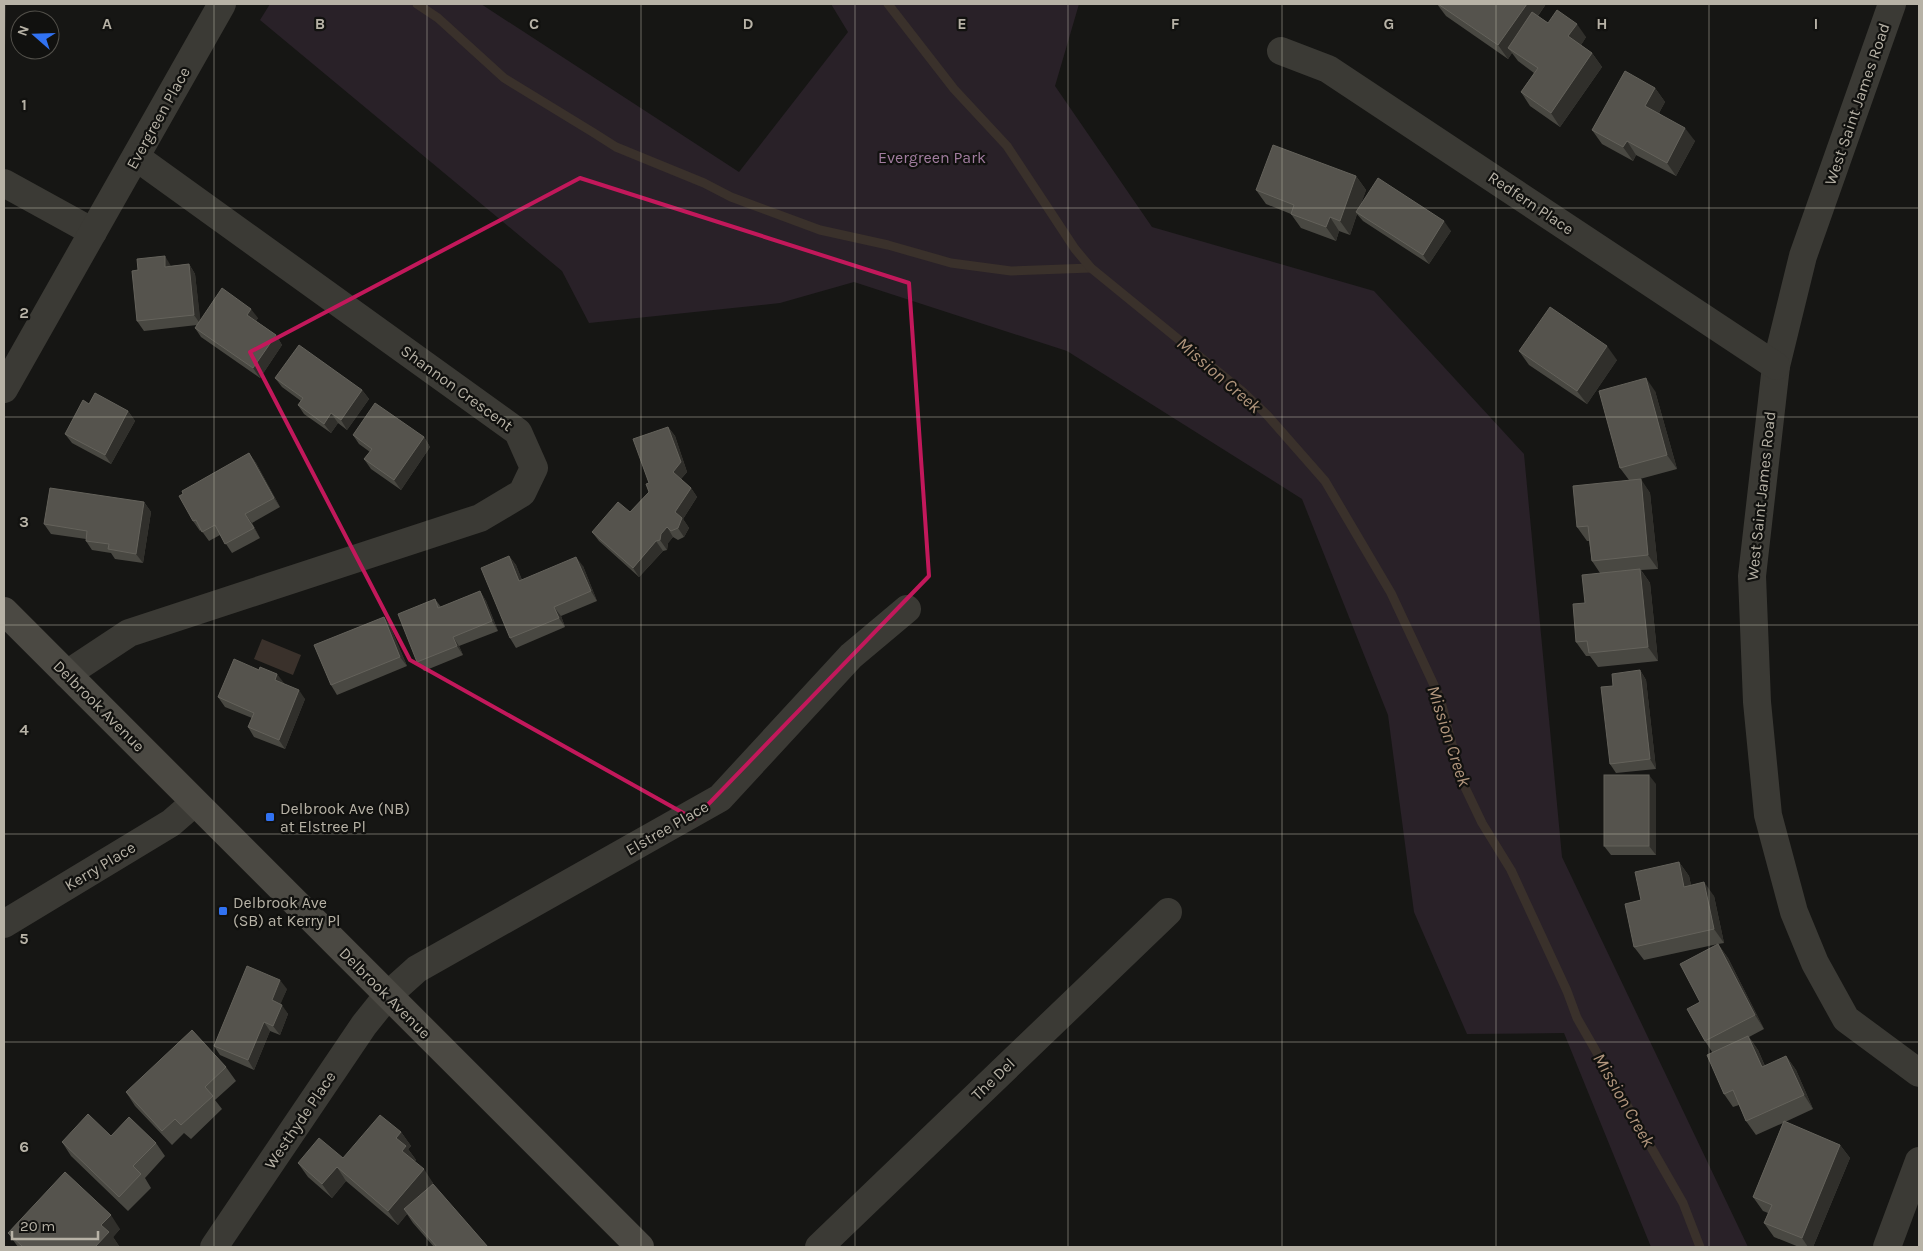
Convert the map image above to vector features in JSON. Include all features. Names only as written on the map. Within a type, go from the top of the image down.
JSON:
[{"type":"street","name":"Evergreen Place","points":[[4,389],[222,4]]},
{"type":"street","name":"West Saint James Road","points":[[1892,4],[1803,256],[1776,366],[1752,576],[1757,702],[1768,815],[1794,912],[1815,963],[1846,1019],[1919,1073]]},
{"type":"street","name":"Redfern Place","points":[[1281,51],[1328,69],[1776,366]]},
{"type":"street","name":"Shannon Crescent","points":[[67,674],[129,633],[480,518],[522,493],[534,468],[518,432],[136,157]]},
{"type":"street","points":[[4,183],[93,232]]},
{"type":"street","name":"Elstree Place","points":[[388,995],[417,970],[720,798],[851,656],[907,610]]},
{"type":"street","name":"Delbrook Avenue","points":[[4,611],[640,1247]]},
{"type":"street","name":"Kerry Place","points":[[4,924],[171,822],[194,802]]},
{"type":"street","name":"The Del","points":[[819,1247],[1168,912]]},
{"type":"street","name":"Westhyde Place","points":[[214,1247],[358,1033],[388,995]]},
{"type":"street","points":[[1887,1247],[1919,1161]]},
{"type":"highlighted area","points":[[580,178],[909,283],[929,576],[694,819],[410,660],[250,352]]},
{"type":"green space","name":"Evergreen Park","points":[[270,4],[481,4],[739,172],[848,32],[831,4],[1079,4],[1055,86],[1152,227],[1374,291],[1524,454],[1562,857],[1748,1247],[1651,1247],[1564,1033],[1467,1034],[1414,912],[1388,715],[1302,499],[1067,351],[854,282],[780,303],[589,323],[562,271],[260,20]]},
{"type":"shaded area","points":[[262,639],[301,655],[293,675],[254,659]]},
{"type":"building","points":[[1438,4],[1527,4],[1498,45]]},
{"type":"building","points":[[1557,10],[1577,24],[1568,36],[1592,53],[1551,113],[1521,92],[1538,68],[1508,48],[1532,12],[1548,23]]},
{"type":"building","points":[[1625,71],[1655,88],[1645,106],[1685,128],[1667,163],[1627,141],[1623,147],[1592,130]]},
{"type":"building","points":[[1273,145],[1356,176],[1340,221],[1330,217],[1326,227],[1291,214],[1294,205],[1256,190]]},
{"type":"building","points":[[1378,178],[1444,221],[1423,255],[1356,212]]},
{"type":"building","points":[[165,256],[165,267],[189,264],[194,315],[137,321],[132,271],[138,270],[137,259]]},
{"type":"building","points":[[222,288],[251,309],[247,315],[276,335],[253,368],[195,328]]},
{"type":"building","points":[[1550,307],[1607,346],[1577,391],[1519,351]]},
{"type":"building","points":[[299,345],[362,390],[341,420],[331,413],[324,424],[298,405],[303,398],[275,378]]},
{"type":"building","points":[[1646,378],[1667,455],[1620,468],[1599,391]]},
{"type":"building","points":[[95,393],[128,411],[105,455],[65,434],[83,400],[89,404]]},
{"type":"building","points":[[375,403],[424,437],[394,480],[364,459],[372,449],[353,435]]},
{"type":"building","points":[[668,427],[681,462],[673,472],[691,488],[675,512],[682,518],[678,528],[671,531],[667,527],[661,534],[660,540],[656,541],[633,568],[592,532],[618,502],[630,512],[649,492],[646,484],[649,483],[633,439]]},
{"type":"building","points":[[249,453],[274,498],[245,514],[254,528],[225,544],[215,525],[202,532],[196,520],[193,521],[179,496],[183,494],[182,491]]},
{"type":"building","points":[[1641,479],[1648,555],[1592,561],[1588,526],[1577,527],[1573,486]]},
{"type":"building","points":[[50,488],[144,502],[136,554],[108,549],[109,544],[86,541],[87,531],[44,524]]},
{"type":"building","points":[[509,556],[519,581],[576,557],[591,591],[554,607],[559,618],[510,638],[481,568]]},
{"type":"building","points":[[1640,569],[1648,647],[1589,653],[1587,641],[1576,642],[1573,604],[1585,603],[1582,575]]},
{"type":"building","points":[[480,591],[492,621],[453,637],[457,646],[417,662],[398,614],[435,599],[438,608]]},
{"type":"building","points":[[384,617],[400,657],[331,685],[314,645]]},
{"type":"building","points":[[234,659],[259,670],[260,667],[277,674],[275,680],[299,690],[279,740],[248,727],[254,713],[218,697]]},
{"type":"building","points":[[1640,670],[1650,759],[1610,764],[1601,687],[1613,686],[1612,674]]},
{"type":"building","points":[[1604,775],[1649,775],[1649,846],[1604,846]]},
{"type":"building","points":[[1679,862],[1684,887],[1704,882],[1714,929],[1634,947],[1625,904],[1641,900],[1635,872]]},
{"type":"building","points":[[1718,944],[1755,1015],[1705,1041],[1687,1009],[1700,1002],[1680,964]]},
{"type":"building","points":[[247,966],[280,980],[272,1000],[282,1005],[273,1026],[264,1022],[248,1060],[214,1046]]},
{"type":"building","points":[[192,1030],[226,1067],[205,1087],[213,1096],[181,1125],[175,1119],[162,1131],[126,1092]]},
{"type":"building","points":[[1748,1036],[1762,1067],[1786,1056],[1804,1095],[1746,1121],[1733,1090],[1724,1094],[1707,1055]]},
{"type":"building","points":[[88,1114],[111,1136],[129,1117],[156,1143],[133,1166],[141,1174],[119,1197],[62,1142]]},
{"type":"building","points":[[380,1115],[401,1132],[396,1138],[406,1146],[402,1151],[424,1169],[388,1211],[337,1167],[322,1184],[298,1163],[319,1138],[343,1158]]},
{"type":"building","points":[[1784,1121],[1840,1145],[1802,1238],[1764,1223],[1772,1205],[1753,1197]]},
{"type":"building","points":[[65,1172],[111,1215],[101,1225],[109,1232],[95,1247],[23,1247],[8,1233]]},
{"type":"building","points":[[433,1184],[488,1247],[437,1247],[404,1209]]},
{"type":"waterway","points":[[417,4],[438,18],[504,78],[616,147],[704,183],[731,197],[820,230],[888,245],[951,263],[1011,271],[1091,268]]},
{"type":"waterway","name":"Mission Creek","points":[[888,4],[954,89],[1007,146],[1075,249],[1091,268],[1243,392],[1267,415],[1325,481],[1391,593],[1440,698],[1461,779],[1482,823],[1511,870],[1567,991],[1577,1018],[1683,1203],[1700,1247]]},
{"type":"place","name":"Delbrook Ave (NB) at Elstree Pl","points":[[270,817]]},
{"type":"place","name":"Delbrook Ave (SB) at Kerry Pl","points":[[223,911]]}]
